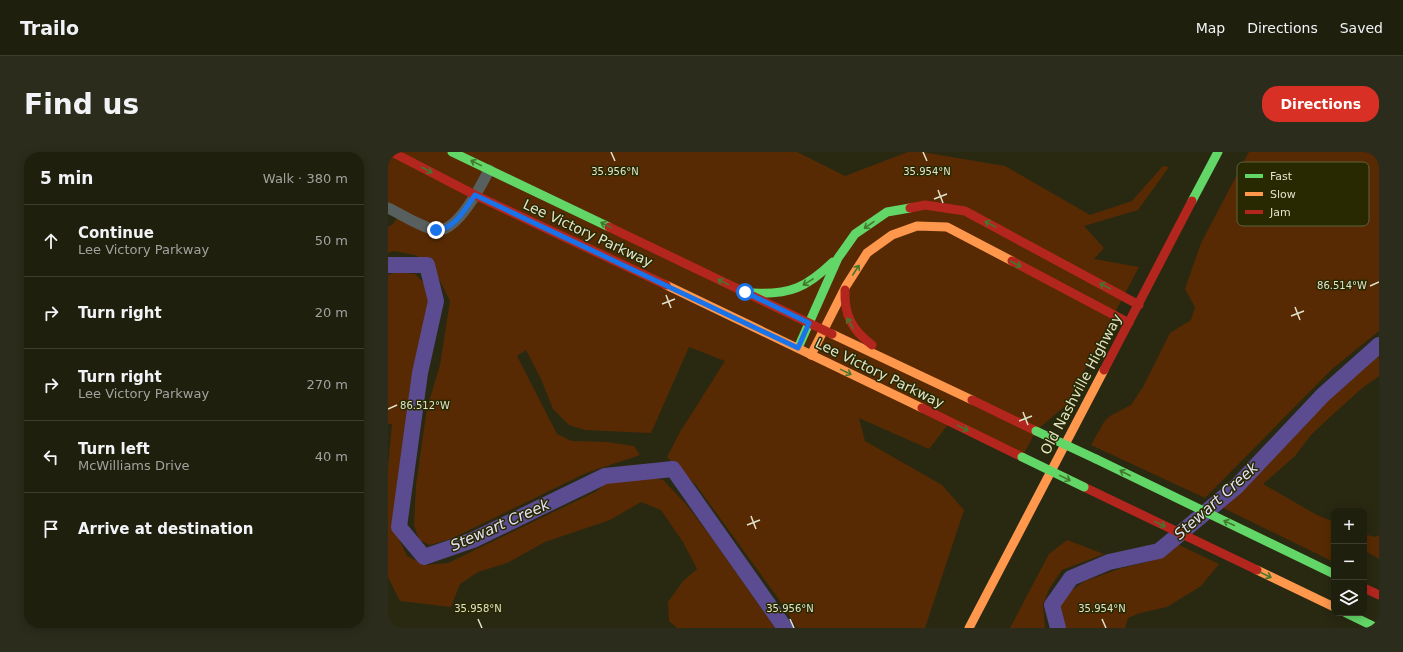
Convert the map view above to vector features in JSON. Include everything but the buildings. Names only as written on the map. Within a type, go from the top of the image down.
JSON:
[{"type":"main road","name":"Lee Victory Parkway","points":[[392,152],[475,195],[798,348],[1331,607]]},
{"type":"main road","name":"Lee Victory Parkway","points":[[452,152],[1331,573]]},
{"type":"main road","name":"Old Nashville Highway","points":[[969,628],[1218,152]]},
{"type":"main road","points":[[798,348],[838,258],[856,234],[887,212],[926,205],[965,211],[1139,305]]},
{"type":"main road","points":[[811,355],[846,286],[867,253],[892,235],[917,226],[947,227],[1129,323]]},
{"type":"main road","points":[[745,292],[774,295],[791,291],[808,283],[838,258]]},
{"type":"main road","points":[[846,286],[845,310],[847,319],[860,337],[874,346],[944,380],[964,396]]},
{"type":"main road","points":[[1367,590],[1379,596]]},
{"type":"main road","points":[[1352,616],[1377,628]]},
{"type":"street","points":[[388,208],[436,230],[444,230],[455,222],[475,195],[489,170]]},
{"type":"shaded area","points":[[388,152],[797,152],[845,176],[908,152],[922,152],[1005,166],[1090,215],[1132,201],[1163,166],[1169,167],[1138,210],[1084,226],[1104,248],[1094,259],[1139,267],[1066,405],[1036,431],[1022,457],[950,422],[929,449],[859,418],[865,441],[942,485],[964,510],[925,628],[797,628],[778,598],[696,485],[667,457],[680,432],[725,361],[689,347],[651,433],[585,430],[569,425],[553,409],[541,379],[526,350],[517,356],[557,434],[572,441],[607,442],[634,446],[640,455],[586,473],[453,538],[430,545],[419,540],[414,525],[416,485],[427,408],[440,365],[450,301],[431,263],[415,255],[394,251],[388,253],[388,227],[393,224],[400,214],[388,208]]},
{"type":"shaded area","points":[[1249,152],[1379,152],[1379,331],[1332,369],[1205,498],[1091,445],[1104,422],[1110,416],[1131,405],[1143,387],[1170,333],[1191,320],[1195,307],[1185,289],[1201,243],[1237,175],[1237,226],[1369,226],[1369,162],[1244,162]]},
{"type":"shaded area","points":[[396,272],[415,274],[426,285],[430,305],[421,351],[410,390],[399,481],[395,531],[407,556],[425,565],[448,563],[597,491],[609,480],[643,475],[663,480],[686,504],[775,628],[677,628],[669,621],[668,602],[683,581],[697,569],[683,542],[661,510],[641,502],[610,520],[545,542],[507,563],[478,572],[460,584],[451,607],[400,601],[388,577],[388,468],[392,424],[388,424],[388,275]]},
{"type":"shaded area","points":[[1379,353],[1379,376],[1361,389],[1330,417],[1311,435],[1295,456],[1263,484],[1317,515],[1331,521],[1331,561],[1221,507],[1284,447],[1320,406]]},
{"type":"shaded area","points":[[1367,535],[1375,537],[1379,535],[1379,559],[1367,552]]},
{"type":"shaded area","points":[[1067,540],[1104,554],[1062,570],[1049,589],[1043,605],[1045,628],[1010,628],[1049,554]]},
{"type":"shaded area","points":[[1177,544],[1219,564],[1201,586],[1167,607],[1140,613],[1128,618],[1125,628],[1063,628],[1058,610],[1066,594],[1085,581],[1122,568],[1152,561]]},
{"type":"waterway","name":"Stewart Creek","points":[[388,265],[427,265],[436,301],[420,373],[399,527],[424,557],[473,540],[605,476],[673,469],[785,628]]},
{"type":"waterway","name":"Stewart Creek","points":[[1058,628],[1052,605],[1071,578],[1109,562],[1159,551],[1236,487],[1323,395],[1379,345]]},
{"type":"traffic: fast","points":[[452,152],[609,227]]},
{"type":"traffic: fast","points":[[1192,201],[1218,152]]},
{"type":"traffic: fast","points":[[798,348],[838,258],[855,234],[887,212],[910,208]]},
{"type":"traffic: fast","points":[[754,293],[778,293],[797,288],[815,278],[833,262]]},
{"type":"traffic: fast","points":[[1036,431],[1096,459]]},
{"type":"traffic: fast","points":[[1022,457],[1084,487]]},
{"type":"traffic: fast","points":[[1096,459],[1331,573]]},
{"type":"traffic: fast","points":[[1352,616],[1377,628]]},
{"type":"traffic: slow","points":[[811,355],[846,286],[867,253],[892,235],[917,226],[947,227],[1012,261]]},
{"type":"traffic: slow","points":[[666,285],[922,408]]},
{"type":"traffic: slow","points":[[832,334],[972,400]]},
{"type":"traffic: slow","points":[[969,628],[1104,370]]},
{"type":"traffic: slow","points":[[1257,570],[1331,606]]},
{"type":"traffic: jam","points":[[392,152],[475,195],[666,285]]},
{"type":"traffic: jam","points":[[1104,370],[1192,201]]},
{"type":"traffic: jam","points":[[910,208],[925,205],[965,211],[1139,305]]},
{"type":"traffic: jam","points":[[609,227],[832,334]]},
{"type":"traffic: jam","points":[[1012,261],[1129,323]]},
{"type":"traffic: jam","points":[[845,290],[846,307],[854,328],[872,345]]},
{"type":"traffic: jam","points":[[972,400],[1036,431]]},
{"type":"traffic: jam","points":[[922,408],[1022,457]]},
{"type":"traffic: jam","points":[[1084,487],[1257,570]]},
{"type":"traffic: jam","points":[[1367,589],[1379,595]]},
{"type":"route","points":[[436,230],[444,230],[455,222],[475,195],[798,348],[809,323],[745,292]]}]
